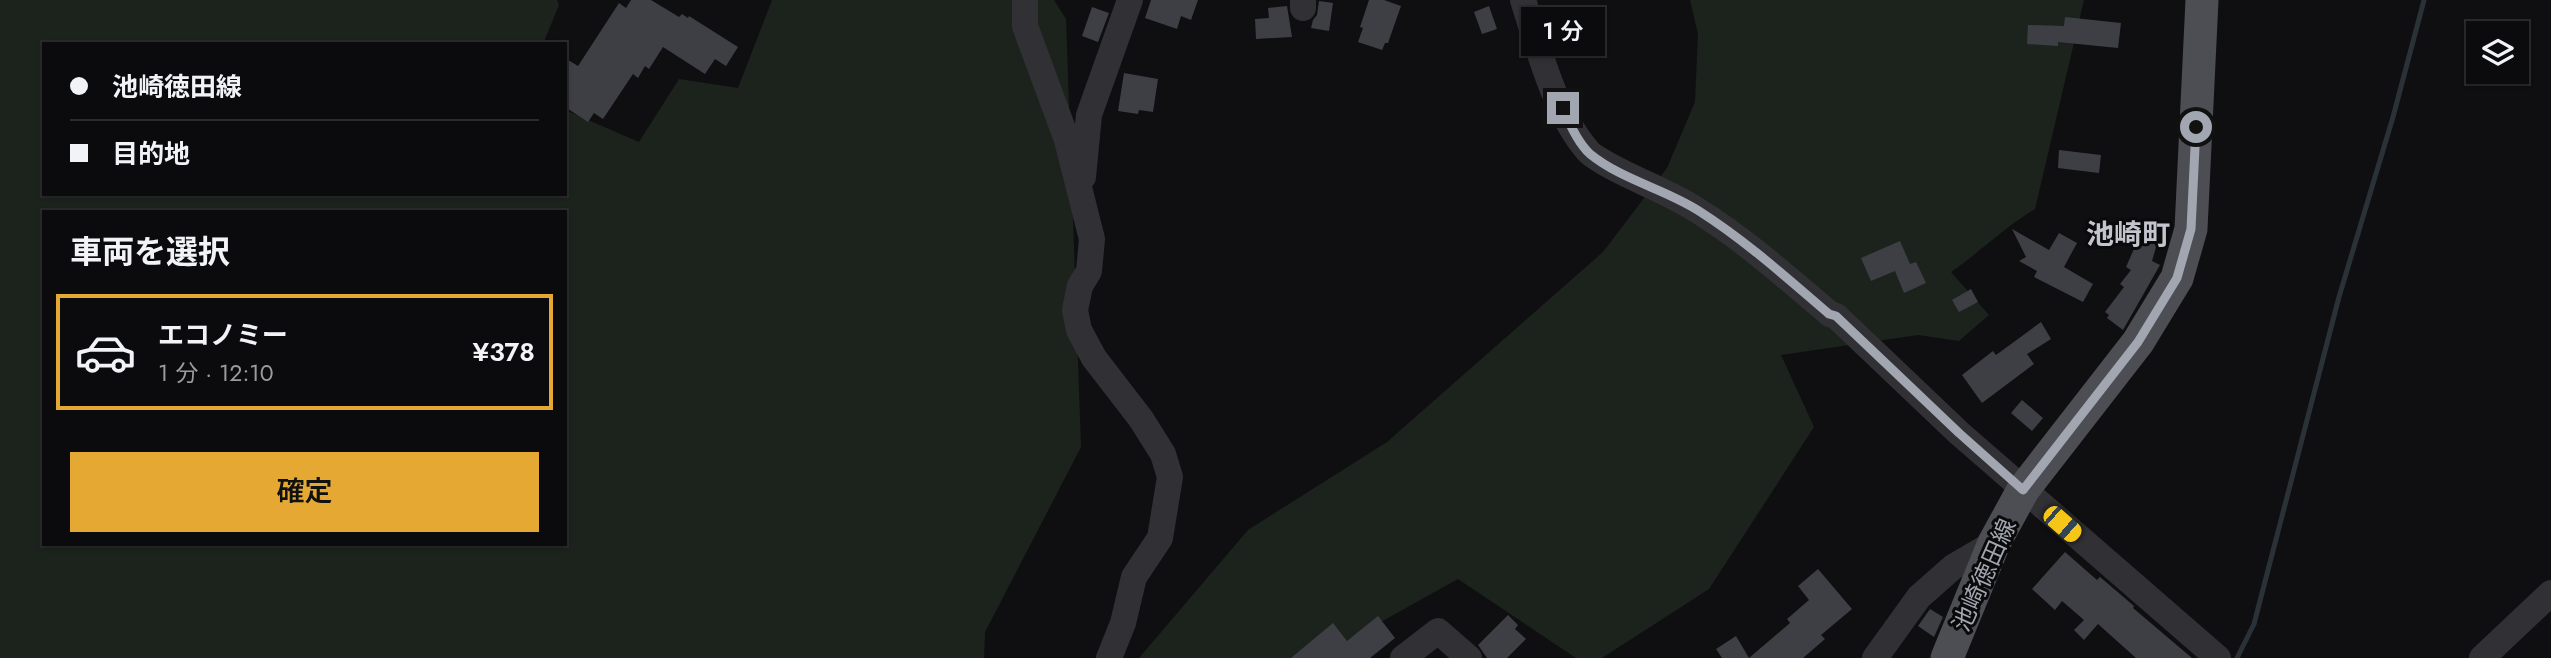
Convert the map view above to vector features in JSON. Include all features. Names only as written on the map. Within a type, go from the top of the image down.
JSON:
[{"type":"main road","name":"池崎徳田線","points":[[1947,658],[1994,543],[2023,490],[2138,342],[2177,278],[2191,229],[2203,0]]},
{"type":"street","points":[[1025,0],[1025,26],[1067,140],[1092,239],[1089,271],[1080,286],[1075,310],[1079,330],[1094,358],[1141,419],[1163,454],[1170,477],[1160,538],[1134,577],[1123,623],[1109,658]]},
{"type":"street","points":[[1081,193],[1089,115],[1130,0]]},
{"type":"street","points":[[1523,0],[1546,72],[1571,126],[1589,153],[1628,177],[1655,187],[1698,211],[1748,245],[1829,314],[1836,316],[1959,433],[2218,658]]},
{"type":"street","points":[[1875,658],[1919,597],[1953,567],[1994,543]]},
{"type":"street","points":[[2482,658],[2551,593]]},
{"type":"street","points":[[1403,658],[1437,631],[1469,658]]},
{"type":"shaded area","points":[[0,0],[557,0],[559,5],[544,42],[42,42],[42,196],[567,196],[567,111],[639,142],[679,79],[738,88],[772,0],[1054,0],[1066,19],[1081,447],[985,632],[984,658],[0,658]]},
{"type":"shaded area","points":[[1690,0],[2084,0],[2035,209],[1951,272],[1989,315],[1959,341],[1918,335],[1781,355],[1814,427],[1709,589],[1602,658],[1576,658],[1458,579],[1316,658],[1139,658],[1248,530],[1387,442],[1603,252],[1667,168],[1695,102],[1698,34]]},
{"type":"building","points":[[631,0],[651,0],[679,17],[682,14],[688,18],[689,16],[738,47],[726,66],[715,59],[705,74],[663,47],[649,69],[645,66],[638,78],[633,74],[603,119],[594,113],[588,122],[567,108],[567,59],[578,66],[619,3],[626,8]]},
{"type":"building","points":[[1151,0],[1198,0],[1191,20],[1181,16],[1177,29],[1145,18]]},
{"type":"building","points":[[1369,0],[1384,0],[1401,6],[1388,43],[1385,43],[1382,50],[1358,42]]},
{"type":"building","points":[[1319,1],[1333,3],[1329,31],[1311,28]]},
{"type":"building","points":[[1287,6],[1292,37],[1256,39],[1255,19],[1269,18],[1268,8]]},
{"type":"building","points":[[1489,6],[1497,29],[1482,34],[1474,12]]},
{"type":"building","points":[[1092,7],[1109,13],[1098,42],[1082,36]]},
{"type":"building","points":[[2065,17],[2121,23],[2118,48],[2058,42],[2058,46],[2027,44],[2028,25],[2064,26]]},
{"type":"building","points":[[1124,73],[1158,79],[1153,112],[1139,110],[1138,114],[1118,111]]},
{"type":"building","points":[[2059,150],[2101,155],[2099,173],[2058,168]]},
{"type":"building","points":[[2012,229],[2049,250],[2059,233],[2077,243],[2064,267],[2093,284],[2083,302],[2034,277],[2037,271],[2019,261],[2026,257]]},
{"type":"building","points":[[2144,233],[2159,237],[2152,261],[2160,265],[2123,330],[2107,318],[2109,315],[2105,312],[2124,287],[2120,284],[2131,270],[2126,267]]},
{"type":"building","points":[[1900,241],[1910,264],[1916,262],[1926,283],[1904,293],[1895,271],[1871,281],[1861,258]]},
{"type":"building","points":[[1971,289],[1978,302],[1959,312],[1952,300]]},
{"type":"building","points":[[2041,322],[2051,339],[2027,354],[2034,364],[1982,403],[1962,375],[1993,351],[1996,355]]},
{"type":"building","points":[[2022,400],[2043,418],[2032,431],[2011,413]]},
{"type":"building","points":[[2065,552],[2097,580],[2100,577],[2192,658],[2136,658],[2098,624],[2084,640],[2074,630],[2084,620],[2062,601],[2055,610],[2032,589]]},
{"type":"building","points":[[1818,569],[1852,609],[1821,635],[1825,639],[1803,658],[1749,658],[1790,623],[1787,619],[1809,600],[1798,586]]},
{"type":"building","points":[[1930,609],[1943,617],[1934,637],[1918,626]]},
{"type":"building","points":[[1508,615],[1518,625],[1515,629],[1526,639],[1507,658],[1487,658],[1478,645]]},
{"type":"building","points":[[1378,616],[1395,638],[1370,658],[1291,658],[1333,623],[1347,641]]},
{"type":"building","points":[[1736,636],[1749,658],[1722,658],[1716,649]]},
{"type":"waterway","points":[[2237,658],[2254,624],[2339,297],[2393,117],[2424,0]]},
{"type":"district","name":"池崎町","points":[[2128,234]]},
{"type":"route","points":[[1563,108],[1589,153],[1628,177],[1655,187],[1698,211],[1748,245],[1829,314],[1836,316],[2023,490],[2138,342],[2177,278],[2191,229],[2196,127]]}]
